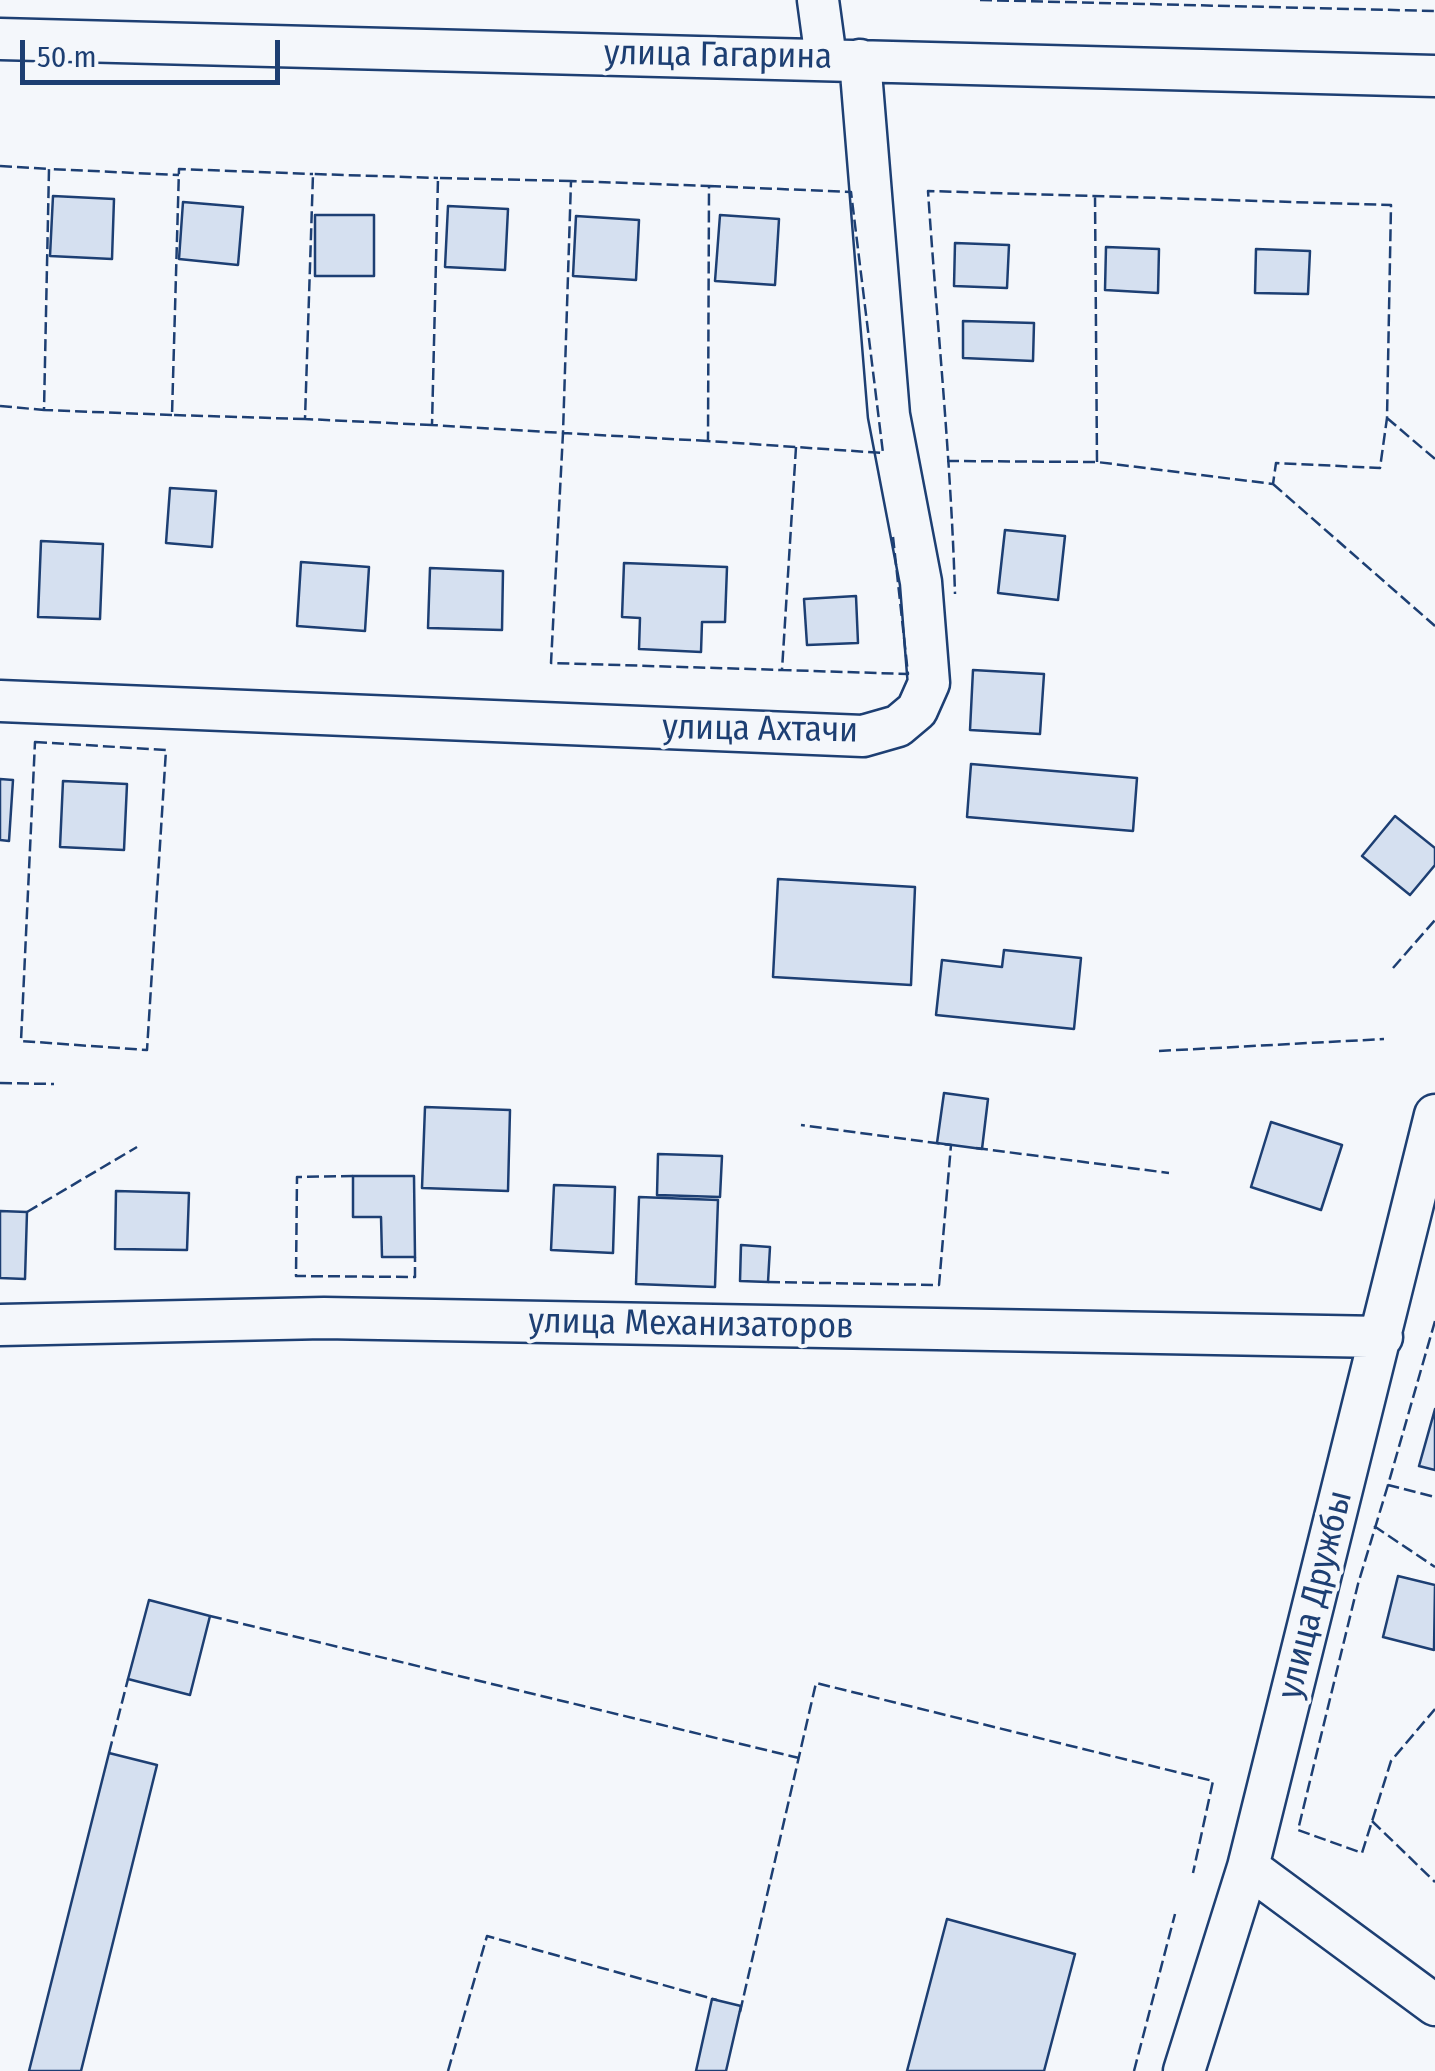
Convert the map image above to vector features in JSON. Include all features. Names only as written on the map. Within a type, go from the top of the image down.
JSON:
[{"type":"street","name":"улица Ахтачи","points":[[0,701],[862,736],[898,726],[917,710],[929,683],[921,582],[889,415],[843,59],[818,0]]},
{"type":"street","name":"улица Гагарина","points":[[0,39],[1435,76]]},
{"type":"street","name":"улица Дружбы","points":[[1184,2071],[1248,1866],[1435,1115]]},
{"type":"street","name":"улица Механизаторов","points":[[0,1326],[324,1318],[1382,1336]]},
{"type":"street","points":[[1248,1866],[1435,2005]]},
{"type":"building","points":[[53,196],[114,199],[112,259],[50,256]]},
{"type":"building","points":[[183,202],[243,207],[238,265],[179,259]]},
{"type":"building","points":[[448,206],[508,209],[505,270],[445,267]]},
{"type":"building","points":[[315,215],[374,215],[374,276],[315,276]]},
{"type":"building","points":[[720,215],[779,219],[775,285],[715,281]]},
{"type":"building","points":[[576,216],[639,220],[636,280],[573,276]]},
{"type":"building","points":[[955,243],[1009,245],[1007,288],[954,286]]},
{"type":"building","points":[[1106,247],[1159,249],[1158,293],[1105,290]]},
{"type":"building","points":[[1256,249],[1310,251],[1308,294],[1255,293]]},
{"type":"building","points":[[963,321],[1034,323],[1033,361],[963,358]]},
{"type":"building","points":[[170,488],[216,491],[212,547],[166,543]]},
{"type":"building","points":[[1005,530],[1065,536],[1058,600],[998,593]]},
{"type":"building","points":[[41,541],[103,544],[100,619],[38,617]]},
{"type":"building","points":[[301,562],[369,567],[365,631],[297,626]]},
{"type":"building","points":[[624,563],[727,567],[725,622],[702,622],[701,652],[639,649],[640,618],[622,617]]},
{"type":"building","points":[[430,568],[503,571],[502,630],[428,628]]},
{"type":"building","points":[[856,596],[858,643],[807,645],[804,599]]},
{"type":"building","points":[[973,670],[1044,674],[1040,734],[970,730]]},
{"type":"building","points":[[971,764],[1137,778],[1133,831],[967,817]]},
{"type":"building","points":[[0,779],[13,780],[9,841],[0,840]]},
{"type":"building","points":[[63,781],[127,784],[124,850],[60,847]]},
{"type":"building","points":[[1395,816],[1435,848],[1435,865],[1410,895],[1362,856]]},
{"type":"building","points":[[778,879],[915,887],[911,985],[773,977]]},
{"type":"building","points":[[1004,950],[1081,958],[1074,1029],[936,1015],[942,960],[1002,967]]},
{"type":"building","points":[[944,1093],[988,1099],[982,1149],[937,1143]]},
{"type":"building","points":[[425,1107],[510,1110],[508,1191],[422,1188]]},
{"type":"building","points":[[1271,1122],[1342,1145],[1321,1210],[1251,1187]]},
{"type":"building","points":[[658,1154],[722,1156],[720,1197],[657,1195]]},
{"type":"building","points":[[353,1176],[414,1176],[415,1257],[382,1257],[381,1217],[353,1217]]},
{"type":"building","points":[[554,1185],[615,1187],[613,1253],[551,1250]]},
{"type":"building","points":[[116,1191],[189,1193],[187,1250],[115,1249]]},
{"type":"building","points":[[639,1197],[718,1200],[715,1287],[636,1284]]},
{"type":"building","points":[[0,1211],[27,1212],[25,1279],[0,1278]]},
{"type":"building","points":[[741,1245],[770,1247],[768,1282],[740,1281]]},
{"type":"building","points":[[1435,1409],[1435,1470],[1419,1466]]},
{"type":"building","points":[[1398,1576],[1435,1585],[1434,1650],[1383,1637]]},
{"type":"building","points":[[149,1600],[210,1616],[190,1695],[128,1679]]},
{"type":"building","points":[[109,1753],[157,1765],[81,2071],[29,2071]]},
{"type":"building","points":[[947,1919],[1075,1954],[1044,2071],[907,2071]]},
{"type":"building","points":[[712,1999],[741,2006],[726,2071],[696,2071]]},
{"type":"fence","points":[[980,0],[1435,11]]},
{"type":"fence","points":[[0,166],[49,169]]},
{"type":"fence","points":[[172,415],[44,410],[49,169],[179,175]]},
{"type":"fence","points":[[305,419],[172,415],[179,169],[313,174]]},
{"type":"fence","points":[[432,425],[305,419],[313,174],[438,178]]},
{"type":"fence","points":[[571,181],[438,178],[432,425],[563,433],[551,663],[782,670]]},
{"type":"fence","points":[[708,441],[563,433],[571,181],[709,186]]},
{"type":"fence","points":[[709,186],[851,192],[883,453],[708,441],[709,186]]},
{"type":"fence","points":[[947,461],[1097,462],[1273,484],[1276,463],[1380,468],[1387,418],[1391,205],[928,191],[955,594]]},
{"type":"fence","points":[[1095,195],[1097,462]]},
{"type":"fence","points":[[0,406],[44,410]]},
{"type":"fence","points":[[1387,418],[1435,459]]},
{"type":"fence","points":[[796,447],[782,670],[908,674],[893,537]]},
{"type":"fence","points":[[1273,484],[1435,626]]},
{"type":"fence","points":[[35,742],[166,750],[147,1050],[21,1041],[35,742]]},
{"type":"fence","points":[[1393,968],[1435,920]]},
{"type":"fence","points":[[1159,1051],[1384,1039]]},
{"type":"fence","points":[[0,1083],[54,1084]]},
{"type":"fence","points":[[768,1282],[939,1285],[951,1145],[801,1125]]},
{"type":"fence","points":[[27,1212],[137,1147]]},
{"type":"fence","points":[[976,1148],[1169,1173]]},
{"type":"fence","points":[[353,1176],[297,1177],[296,1276],[415,1277],[415,1257]]},
{"type":"fence","points":[[1435,1321],[1388,1485],[1435,1497]]},
{"type":"fence","points":[[1388,1485],[1358,1584],[1298,1830],[1362,1853],[1391,1761],[1435,1709]]},
{"type":"fence","points":[[1374,1526],[1435,1567]]},
{"type":"fence","points":[[210,1616],[799,1758]]},
{"type":"fence","points":[[109,1753],[128,1679]]},
{"type":"fence","points":[[740,2012],[816,1683],[1213,1781],[1193,1873]]},
{"type":"fence","points":[[1372,1821],[1435,1882]]},
{"type":"fence","points":[[1134,2071],[1175,1914]]},
{"type":"fence","points":[[448,2071],[487,1936],[717,2000]]}]
